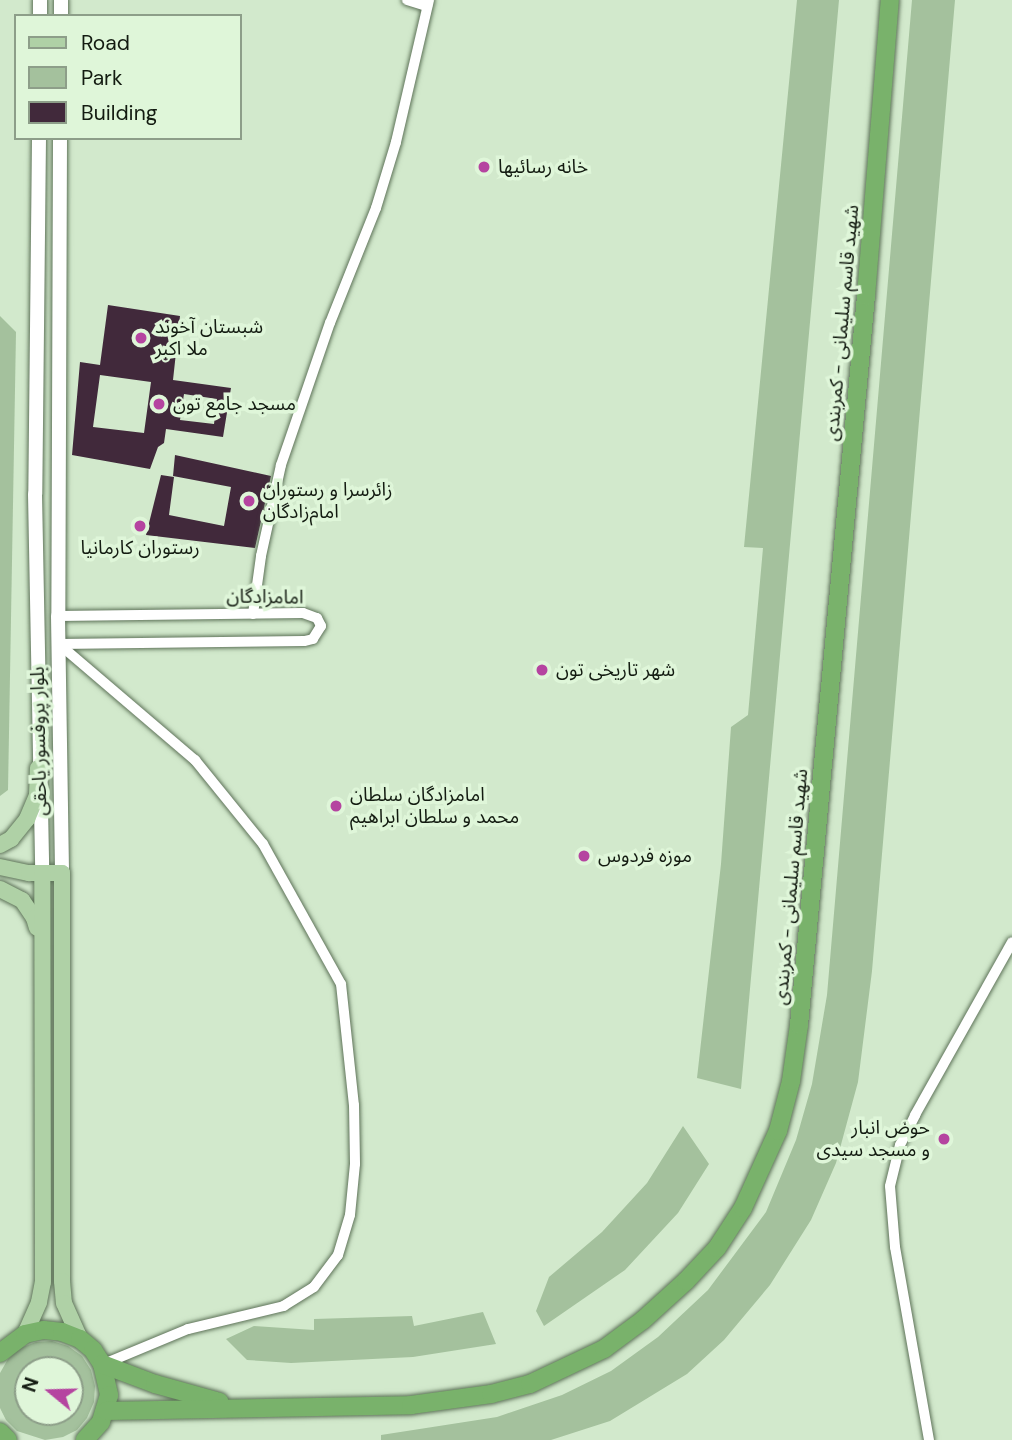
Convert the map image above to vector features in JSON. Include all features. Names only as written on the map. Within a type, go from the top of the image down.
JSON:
[{"type":"highway","name":"شهید قاسم سلیمانی - کمربندی","points":[[251,1409],[424,1403],[530,1384],[573,1366],[604,1349],[686,1282],[717,1248],[762,1170],[778,1131],[791,1081],[800,1012],[866,296],[890,0]]},
{"type":"highway","points":[[0,1353],[25,1334],[44,1330],[62,1332],[79,1339],[93,1350],[102,1364],[109,1395],[106,1410],[90,1437]]},
{"type":"highway","points":[[102,1364],[193,1396],[251,1409]]},
{"type":"highway","points":[[106,1410],[251,1409]]},
{"type":"highway","points":[[0,1432],[8,1440]]},
{"type":"main road","name":"بلوار پروفسور یاحقی","points":[[25,1334],[43,1282],[41,941],[34,896],[38,768],[35,489],[39,140]]},
{"type":"main road","name":"بلوار پروفسور یاحقی","points":[[60,140],[58,617],[62,873],[62,1281],[64,1303],[79,1339]]},
{"type":"main road","points":[[0,845],[11,839],[27,819],[37,796],[38,768],[61,766]]},
{"type":"main road","points":[[0,867],[36,873],[62,873]]},
{"type":"main road","points":[[0,887],[34,896],[62,898]]},
{"type":"main road","points":[[0,887],[22,900],[29,908],[41,941]]},
{"type":"street","points":[[253,614],[261,556],[281,465],[330,323],[376,208],[396,142],[428,3],[407,0]]},
{"type":"street","name":"امامزادگان","points":[[58,617],[310,613],[317,618],[321,626],[313,639],[304,641],[59,644]]},
{"type":"street","points":[[59,644],[195,760],[263,844],[341,984],[354,1105],[355,1164],[350,1215],[338,1255],[314,1287],[284,1306],[188,1329],[102,1364]]},
{"type":"street","points":[[929,1440],[895,1247],[890,1186],[900,1145],[1012,942]]},
{"type":"green space","points":[[797,0],[839,0],[741,1089],[697,1078],[721,864],[731,727],[748,715],[763,548],[744,547]]},
{"type":"green space","points":[[912,0],[955,0],[872,971],[858,1082],[836,1163],[811,1220],[770,1285],[724,1340],[687,1374],[610,1421],[551,1440],[381,1440],[381,1435],[497,1417],[562,1395],[611,1371],[658,1337],[708,1290],[766,1212],[796,1140],[812,1084],[827,995]]},
{"type":"green space","points":[[0,316],[16,332],[8,790],[0,796]]},
{"type":"green space","points":[[683,1126],[709,1164],[678,1213],[625,1270],[544,1326],[536,1311],[549,1277],[602,1232],[647,1183]]},
{"type":"green space","points":[[483,1312],[496,1344],[413,1357],[291,1363],[247,1360],[226,1339],[254,1326],[314,1330],[314,1319],[412,1316],[414,1326]]},
{"type":"green space","points":[[52,1341],[68,1346],[82,1356],[14,1356],[14,1426],[80,1426],[77,1430],[63,1437],[45,1440],[17,1431],[6,1420],[0,1408],[0,1373],[8,1359],[20,1348],[36,1342]]},
{"type":"green space","points":[[84,1359],[91,1370],[95,1386],[94,1402],[84,1422]]},
{"type":"building","points":[[108,305],[180,316],[173,380],[231,388],[223,437],[166,429],[164,443],[158,447],[150,469],[72,455],[80,362],[100,365]],"holes":[[[100,375],[151,382],[144,433],[93,427]],[[184,394],[217,399],[214,424],[180,420]]]},
{"type":"building","name":"زائرسرا و رستوران امام‌زادگان","points":[[175,455],[271,476],[255,548],[146,535],[161,475],[174,477],[169,515],[224,526],[231,487],[173,476]]},
{"type":"place","name":"خانه رسائیها","points":[[484,167]]},
{"type":"place","name":"شبستان آخوند ملا اکبر","points":[[141,338]]},
{"type":"place","name":"مسجد جامع تون","points":[[159,404]]},
{"type":"place","name":"زائرسرا و رستوران امام‌زادگان","points":[[249,501]]},
{"type":"place","name":"رستوران کارمانیا","points":[[140,526]]},
{"type":"place","name":"شهر تاریخی تون","points":[[542,670]]},
{"type":"place","name":"امامزادگان سلطان محمد و سلطان ابراهیم","points":[[336,806]]},
{"type":"place","name":"موزه فردوس","points":[[584,856]]},
{"type":"place","name":"حوض انبار و مسجد سیدی","points":[[944,1139]]}]
